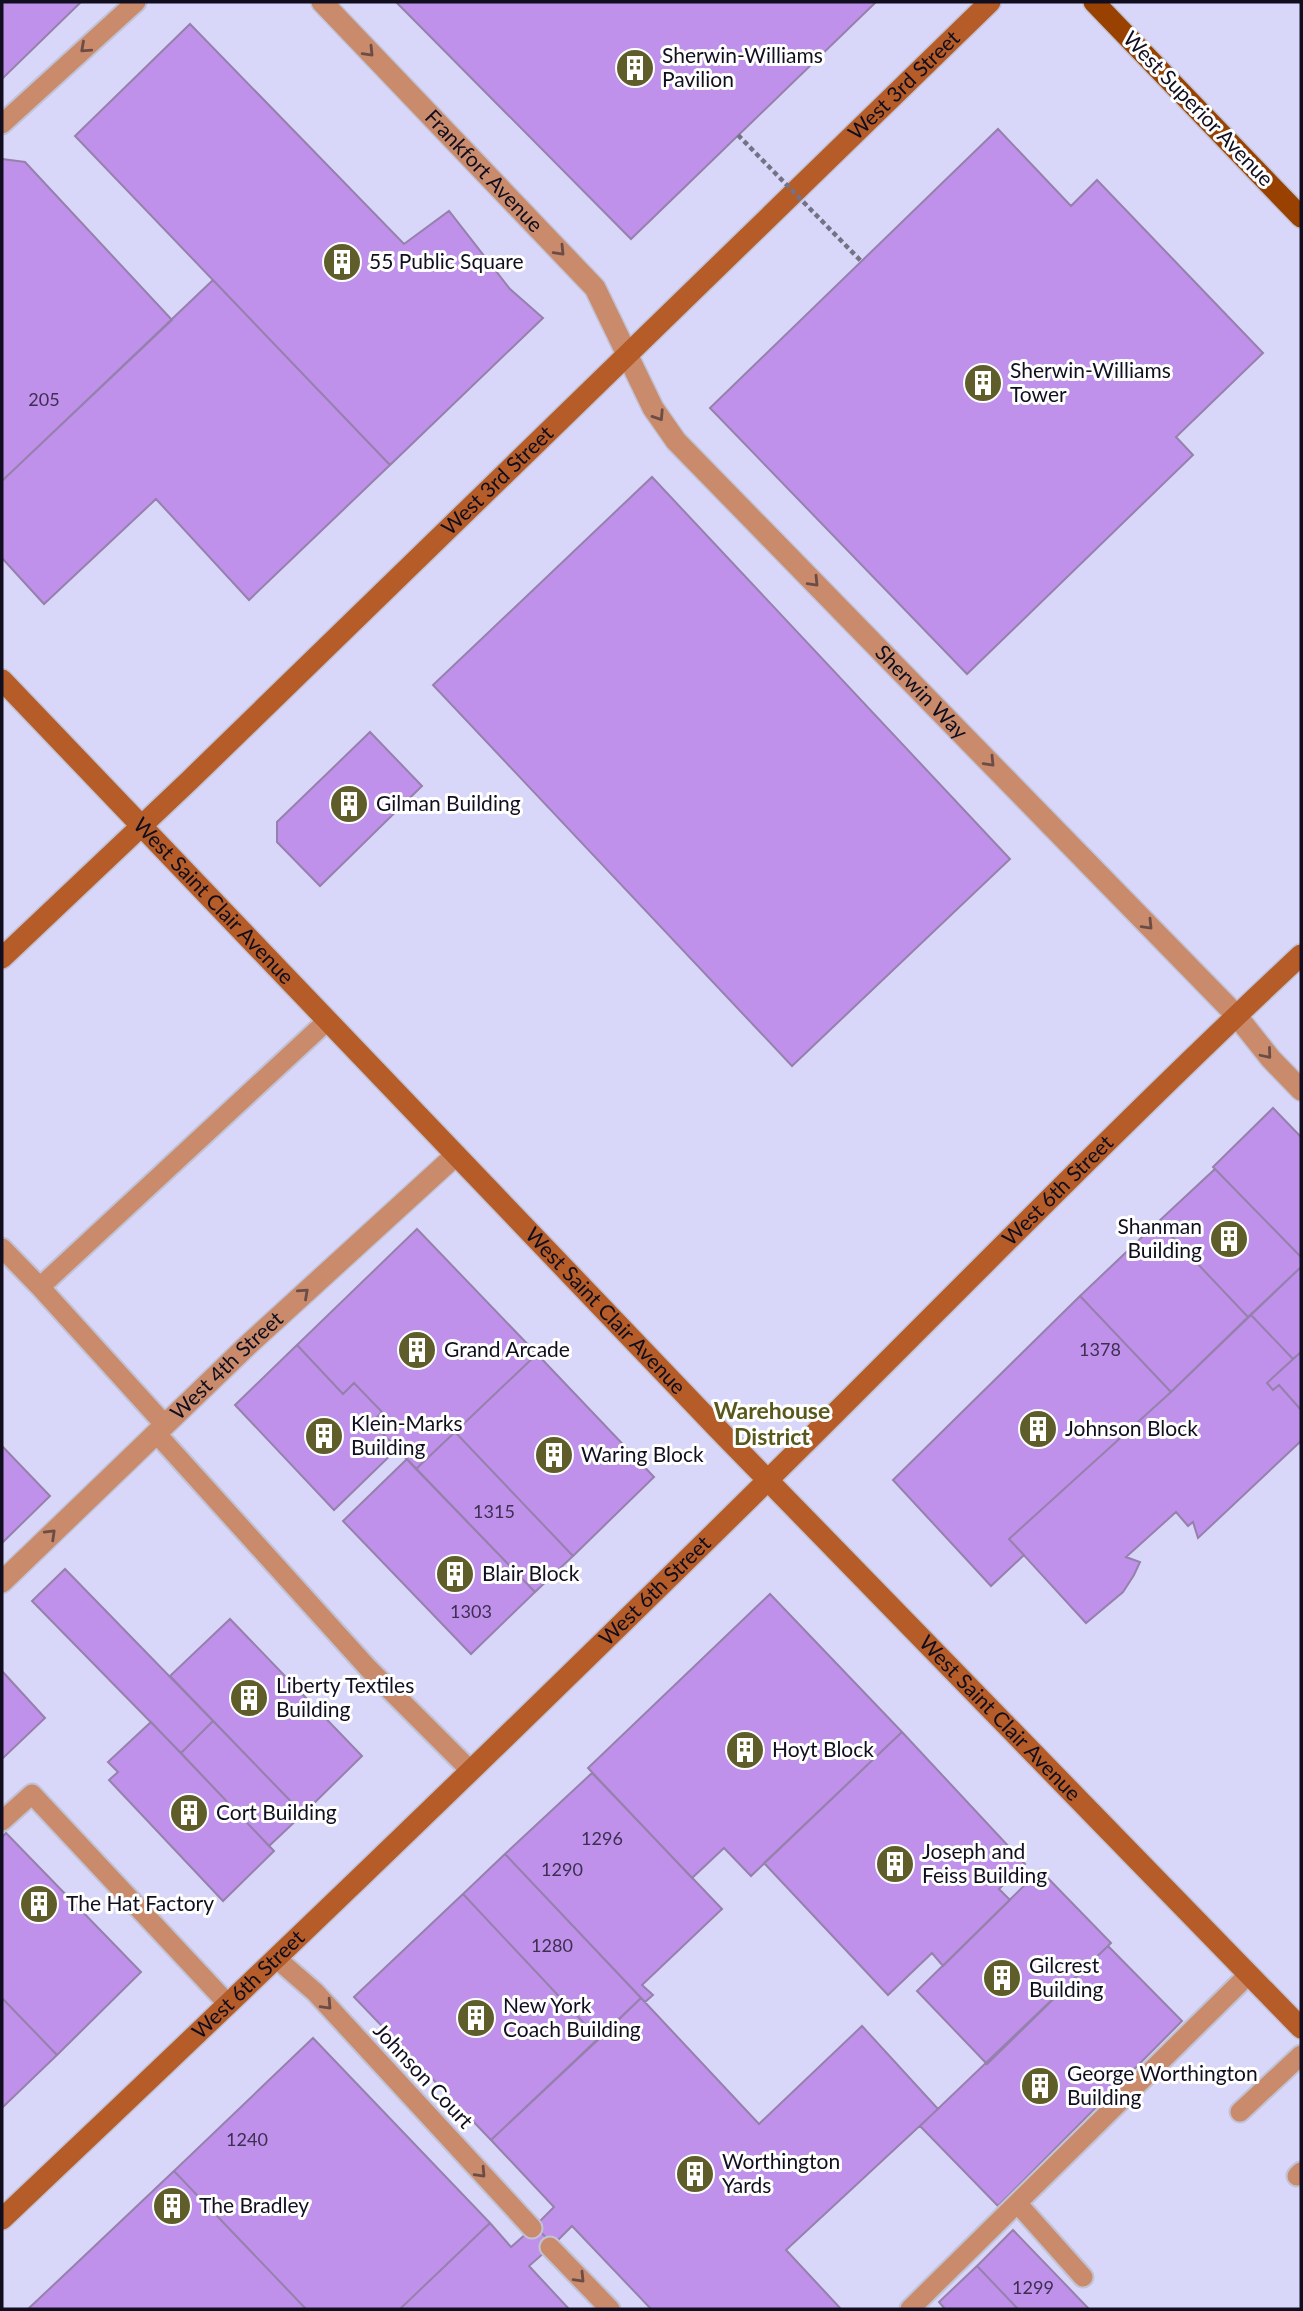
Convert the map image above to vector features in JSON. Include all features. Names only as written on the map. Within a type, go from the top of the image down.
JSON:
[{"type":"main road","name":"West Superior Avenue","points":[[1094,2],[1301,217]]},
{"type":"street","name":"Frankfort Avenue","points":[[322,2],[595,288],[629,355]]},
{"type":"street","name":"West 3rd Street","points":[[2,958],[629,355],[990,2]]},
{"type":"street","name":"Sherwin Way","points":[[629,355],[653,408],[676,440],[1236,1015]]},
{"type":"street","name":"West Saint Clair Avenue","points":[[2,680],[768,1480],[1301,2028]]},
{"type":"street","name":"West 6th Street","points":[[2,2219],[277,1959],[768,1480],[1236,1015],[1301,955]]},
{"type":"street","points":[[1236,1015],[1271,1059],[1301,1090]]},
{"type":"street","name":"West 4th Street","points":[[2,1582],[249,1344],[456,1155]]},
{"type":"lane","points":[[2,124],[136,2]]},
{"type":"lane","points":[[40,1287],[327,1021]]},
{"type":"lane","points":[[2,1248],[40,1287],[368,1668],[470,1770]]},
{"type":"lane","points":[[2,1821],[32,1794],[228,2004]]},
{"type":"lane","name":"Johnson Court","points":[[277,1959],[315,1992],[532,2228]]},
{"type":"lane","points":[[910,2309],[1248,1975]]},
{"type":"lane","points":[[1240,2112],[1301,2055]]},
{"type":"lane","points":[[1018,2204],[1083,2277]]},
{"type":"lane","points":[[550,2247],[610,2309]]},
{"type":"path","points":[[738,135],[861,261]]},
{"type":"shaded area","points":[[2,2],[1301,2],[1301,2309],[2,2309]]},
{"type":"building","points":[[2,2],[81,2],[2,79]]},
{"type":"building","name":"Sherwin-Williams Pavilion","points":[[396,2],[876,2],[631,239]]},
{"type":"building","name":"55 Public Square","points":[[190,24],[404,244],[449,211],[510,289],[543,318],[390,465],[75,136]]},
{"type":"building","name":"Sherwin-Williams Tower","points":[[998,129],[1071,206],[1097,180],[1263,353],[1176,437],[1193,455],[967,674],[710,408]]},
{"type":"building","points":[[2,159],[25,162],[172,320],[2,481]]},
{"type":"building","points":[[213,280],[390,465],[249,600],[156,499],[44,604],[2,558],[2,481]]},
{"type":"building","points":[[652,477],[1010,859],[792,1066],[433,685]]},
{"type":"building","name":"Gilman Building","points":[[370,732],[422,786],[320,886],[277,842],[277,822]]},
{"type":"building","points":[[1273,1108],[1301,1137],[1301,1257],[1213,1167]]},
{"type":"building","name":"Shanman Building","points":[[1215,1169],[1301,1257],[1301,1267],[1248,1317],[1158,1222]]},
{"type":"building","points":[[1158,1222],[1248,1317],[1171,1392],[1080,1296]]},
{"type":"building","name":"Grand Arcade","points":[[417,1229],[537,1354],[416,1469],[372,1422],[382,1412],[354,1383],[343,1394],[297,1345]]},
{"type":"building","points":[[1301,1267],[1301,1352],[1293,1359],[1251,1315]]},
{"type":"building","name":"Johnson Block","points":[[1080,1296],[1171,1392],[1009,1539],[1024,1555],[991,1586],[893,1480]]},
{"type":"building","points":[[1251,1315],[1293,1359],[1267,1383],[1273,1390],[1279,1385],[1301,1410],[1301,1441],[1198,1538],[1193,1522],[1188,1526],[1176,1512],[1126,1557],[1140,1562],[1134,1575],[1123,1592],[1086,1623],[1009,1539],[1171,1392]]},
{"type":"building","name":"Klein-Marks Building","points":[[297,1345],[343,1394],[354,1383],[382,1412],[372,1422],[397,1449],[334,1510],[235,1405]]},
{"type":"building","points":[[1301,1352],[1301,1410],[1279,1385],[1273,1390],[1267,1383]]},
{"type":"building","name":"Waring Block","points":[[537,1354],[654,1477],[573,1556],[455,1432]]},
{"type":"building","points":[[455,1432],[573,1556],[535,1592],[416,1469]]},
{"type":"building","points":[[2,1446],[50,1496],[2,1543]]},
{"type":"building","name":"Blair Block","points":[[407,1459],[535,1592],[471,1654],[343,1521]]},
{"type":"building","points":[[65,1569],[213,1721],[181,1753],[32,1601]]},
{"type":"building","name":"Hoyt Block","points":[[770,1594],[902,1732],[751,1876],[724,1848],[692,1878],[588,1768]]},
{"type":"building","name":"Liberty Textiles Building","points":[[230,1619],[362,1756],[303,1814],[170,1676]]},
{"type":"building","points":[[2,1671],[45,1718],[2,1759]]},
{"type":"building","points":[[213,1721],[303,1814],[269,1846],[181,1753]]},
{"type":"building","name":"Cort Building","points":[[151,1722],[274,1851],[223,1901],[109,1780],[118,1772],[108,1762]]},
{"type":"building","name":"Joseph and Feiss Building","points":[[902,1732],[1025,1864],[999,1889],[1010,1900],[943,1966],[932,1953],[888,1995],[764,1863]]},
{"type":"building","points":[[592,1773],[722,1909],[642,1985],[653,1995],[645,2002],[505,1854]]},
{"type":"building","name":"The Hat Factory","points":[[6,1833],[141,1972],[57,2055],[2,1998],[2,1837]]},
{"type":"building","points":[[505,1854],[641,1998],[599,2039],[463,1894]]},
{"type":"building","name":"Gilcrest Building","points":[[1040,1870],[1111,1943],[987,2064],[917,1991]]},
{"type":"building","name":"New York Coach Building","points":[[463,1894],[599,2039],[491,2140],[354,1997]]},
{"type":"building","name":"George Worthington Building","points":[[1108,1946],[1182,2021],[998,2206],[920,2126]]},
{"type":"building","points":[[2,1998],[57,2055],[2,2108]]},
{"type":"building","name":"Worthington Yards","points":[[641,1998],[759,2124],[862,2026],[938,2109],[786,2250],[841,2309],[651,2309],[572,2226],[553,2245],[535,2226],[554,2207],[491,2140]]},
{"type":"building","points":[[313,2038],[490,2223],[400,2309],[306,2309],[174,2171]]},
{"type":"building","name":"The Bradley","points":[[174,2171],[306,2309],[28,2309],[62,2277]]},
{"type":"building","points":[[490,2223],[511,2247],[535,2226],[553,2245],[529,2266],[569,2309],[400,2309]]},
{"type":"building","points":[[1013,2230],[1089,2309],[1018,2309],[977,2266]]},
{"type":"building","points":[[977,2266],[1018,2309],[945,2309],[939,2302]]},
{"type":"place","name":"Sherwin-Williams Pavilion","points":[[635,68]]},
{"type":"place","name":"55 Public Square","points":[[342,262]]},
{"type":"place","name":"Sherwin-Williams Tower","points":[[983,383]]},
{"type":"place","name":"Gilman Building","points":[[349,804]]},
{"type":"place","name":"Shanman Building","points":[[1229,1239]]},
{"type":"place","name":"Grand Arcade","points":[[417,1350]]},
{"type":"place","name":"Johnson Block","points":[[1038,1429]]},
{"type":"place","name":"Klein-Marks Building","points":[[324,1436]]},
{"type":"place","name":"Waring Block","points":[[554,1455]]},
{"type":"place","name":"Blair Block","points":[[455,1574]]},
{"type":"place","name":"Liberty Textiles Building","points":[[249,1698]]},
{"type":"place","name":"Hoyt Block","points":[[745,1750]]},
{"type":"place","name":"Cort Building","points":[[189,1813]]},
{"type":"place","name":"Joseph and Feiss Building","points":[[895,1864]]},
{"type":"place","name":"The Hat Factory","points":[[39,1904]]},
{"type":"place","name":"Gilcrest Building","points":[[1002,1978]]},
{"type":"place","name":"New York Coach Building","points":[[476,2018]]},
{"type":"place","name":"George Worthington Building","points":[[1040,2086]]},
{"type":"place","name":"Worthington Yards","points":[[695,2174]]},
{"type":"place","name":"The Bradley","points":[[172,2206]]},
{"type":"district","name":"Warehouse District","points":[[772,1424]]}]
